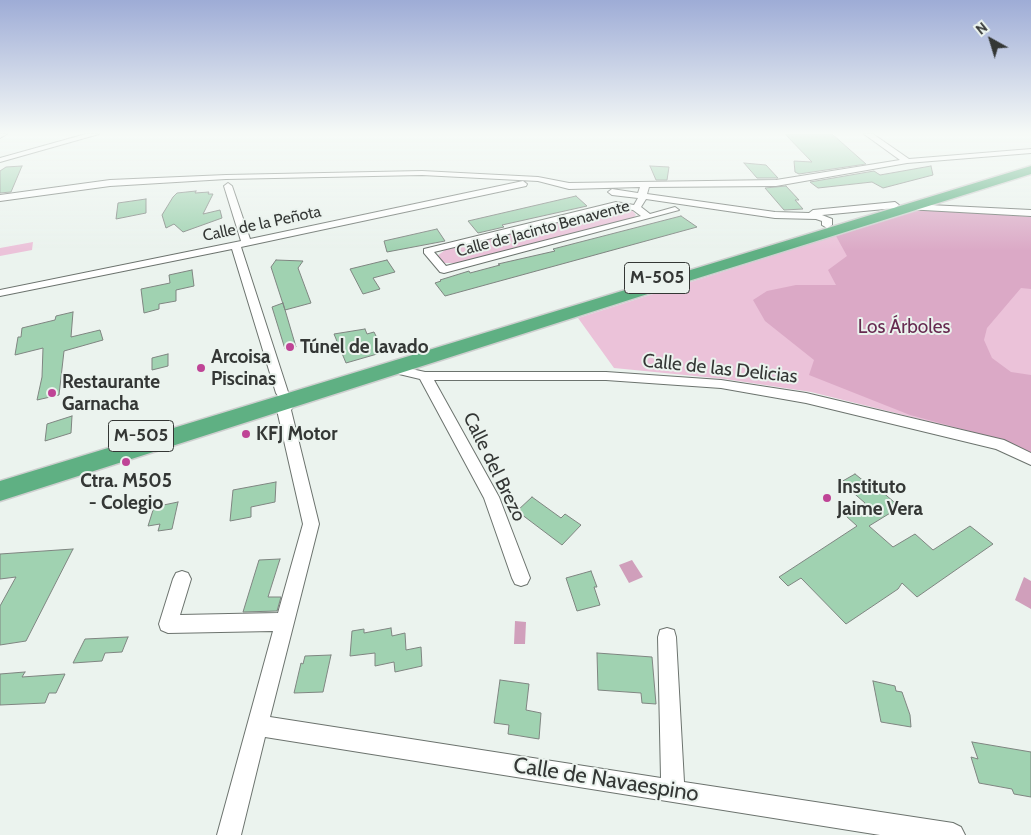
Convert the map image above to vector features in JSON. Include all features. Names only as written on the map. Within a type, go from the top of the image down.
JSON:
[{"type":"highway","name":"M-505","points":[[0,480],[287,396],[400,366],[1006,173]]},
{"type":"highway","name":"M-505","points":[[0,491],[287,396],[827,225],[1020,173]]},
{"type":"street","points":[[0,198],[110,183],[164,179],[422,173],[534,181],[775,215],[820,216],[828,221],[827,225]]},
{"type":"street","points":[[569,186],[776,183],[836,173]]},
{"type":"street","points":[[534,181],[646,185]]},
{"type":"street","name":"Calle de la Peñota","points":[[0,293],[241,244],[534,181]]},
{"type":"street","points":[[644,197],[642,192],[646,185]]},
{"type":"street","points":[[660,199],[651,193],[652,189],[663,185]]},
{"type":"street","points":[[957,209],[944,203],[943,199],[976,185]]},
{"type":"street","points":[[228,186],[241,244],[287,396],[284,410],[311,524],[229,835]]},
{"type":"street","name":"Calle de Jacinto Benavente","points":[[636,208],[644,197]]},
{"type":"street","name":"Calle de Jacinto Benavente","points":[[648,217],[636,208],[616,205],[428,251],[444,270],[675,210]]},
{"type":"street","points":[[792,215],[902,206],[1031,213]]},
{"type":"street","name":"Calle de las Delicias","points":[[400,366],[403,371],[425,376],[606,376],[721,384],[806,398],[989,442],[1031,459]]},
{"type":"street","name":"Calle del Brezo","points":[[425,376],[491,497],[521,578]]},
{"type":"street","points":[[182,579],[168,624],[286,622]]},
{"type":"street","points":[[667,637],[673,791]]},
{"type":"street","name":"Calle de Navaespino","points":[[259,726],[953,835]]},
{"type":"green space","points":[[617,207],[631,209],[636,215],[632,219],[457,263],[443,263],[437,256],[445,250]]},
{"type":"green space","name":"Los Árboles","points":[[919,209],[1031,217],[1031,456],[984,435],[811,392],[725,379],[614,368],[578,318]]},
{"type":"green space","name":"Los Árboles","points":[[919,209],[1031,217],[1031,289],[1021,288],[987,328],[984,340],[992,358],[1011,372],[1031,375],[1031,456],[984,435],[910,415],[809,375],[814,360],[765,321],[753,300],[767,291],[796,285],[836,285],[828,270],[847,256],[836,236]]},
{"type":"green space","points":[[33,242],[32,250],[0,256],[0,248]]},
{"type":"shaded area","points":[[632,560],[643,577],[629,583],[619,565]]},
{"type":"shaded area","points":[[1024,577],[1031,581],[1031,609],[1015,600]]},
{"type":"shaded area","points":[[515,621],[526,622],[525,644],[514,644]]},
{"type":"building","points":[[0,173],[19,173],[11,192],[0,193]]},
{"type":"building","points":[[653,173],[668,173],[667,180],[656,180]]},
{"type":"building","points":[[753,173],[773,173],[778,178],[757,178]]},
{"type":"building","points":[[863,173],[877,173],[880,175],[892,173],[933,173],[933,175],[883,188],[872,182],[818,188],[810,182]]},
{"type":"building","points":[[786,186],[799,200],[795,200],[803,209],[784,210],[765,188]]},
{"type":"building","points":[[196,191],[195,193],[209,192],[208,194],[213,194],[203,214],[220,210],[222,218],[183,232],[174,224],[166,228],[162,215],[173,197],[177,193]]},
{"type":"building","points":[[576,196],[587,206],[502,225],[504,227],[478,233],[468,221]]},
{"type":"building","points":[[146,199],[146,213],[116,219],[118,203]]},
{"type":"building","points":[[681,216],[697,227],[445,296],[435,283],[469,271],[470,273],[500,265],[498,264],[555,251],[553,249]]},
{"type":"building","points":[[437,229],[445,241],[387,252],[384,241]]},
{"type":"building","points":[[276,260],[303,261],[298,268],[311,303],[285,310],[271,267]]},
{"type":"building","points":[[387,260],[395,272],[373,278],[380,289],[363,294],[350,269]]},
{"type":"building","points":[[192,270],[194,286],[176,290],[176,301],[159,304],[159,309],[144,313],[141,289],[170,283],[169,275]]},
{"type":"building","points":[[283,303],[296,347],[285,349],[272,307]]},
{"type":"building","points":[[73,312],[71,337],[100,330],[103,340],[64,351],[59,395],[37,400],[42,377],[43,348],[15,355],[18,337],[21,337],[22,328],[55,320],[56,316]]},
{"type":"building","points":[[365,329],[367,334],[374,332],[384,352],[346,363],[334,334]]},
{"type":"building","points":[[168,354],[168,366],[152,370],[152,358]]},
{"type":"building","points":[[72,416],[71,433],[45,441],[47,424]]},
{"type":"building","points":[[855,474],[865,482],[868,480],[900,507],[869,526],[893,547],[915,534],[933,550],[970,526],[993,544],[917,597],[902,583],[898,589],[846,624],[801,578],[788,586],[779,577],[857,526],[846,516],[865,503],[841,482]]},
{"type":"building","points":[[276,482],[275,502],[251,507],[251,517],[230,521],[233,490]]},
{"type":"building","points":[[532,497],[561,518],[565,514],[581,525],[562,545],[517,511]]},
{"type":"building","points":[[178,502],[172,529],[158,531],[160,524],[148,526],[154,507]]},
{"type":"building","points":[[73,549],[26,641],[0,645],[0,606],[16,577],[0,579],[0,554]]},
{"type":"building","points":[[280,559],[268,597],[281,597],[277,611],[243,612],[259,560]]},
{"type":"building","points":[[591,571],[597,587],[594,587],[600,605],[577,611],[566,578]]},
{"type":"building","points":[[391,628],[392,636],[405,633],[406,650],[421,647],[422,666],[395,672],[394,662],[375,666],[375,653],[350,656],[352,631],[364,629],[364,633]]},
{"type":"building","points":[[128,637],[122,652],[105,653],[102,661],[73,663],[85,639]]},
{"type":"building","points":[[597,653],[652,657],[656,704],[642,703],[641,693],[598,690]]},
{"type":"building","points":[[331,655],[323,692],[294,693],[301,663],[303,664],[305,656]]},
{"type":"building","points":[[25,672],[22,677],[65,674],[56,693],[49,693],[45,703],[0,705],[0,674]]},
{"type":"building","points":[[500,680],[529,684],[526,710],[541,713],[539,739],[508,734],[509,725],[494,723]]},
{"type":"building","points":[[873,681],[895,686],[896,691],[902,692],[910,715],[911,727],[881,722]]},
{"type":"building","points":[[972,742],[1031,752],[1031,797],[1014,794],[1012,789],[979,783],[971,757],[978,759]]},
{"type":"place","name":"Túnel de lavado","points":[[290,347]]},
{"type":"place","name":"Arcoisa Piscinas","points":[[201,368]]},
{"type":"place","name":"Restaurante Garnacha","points":[[52,393]]},
{"type":"place","name":"KFJ Motor","points":[[246,434]]},
{"type":"place","name":"Ctra. M505 - Colegio","points":[[126,462]]},
{"type":"place","name":"Instituto Jaime Vera","points":[[827,498]]}]
